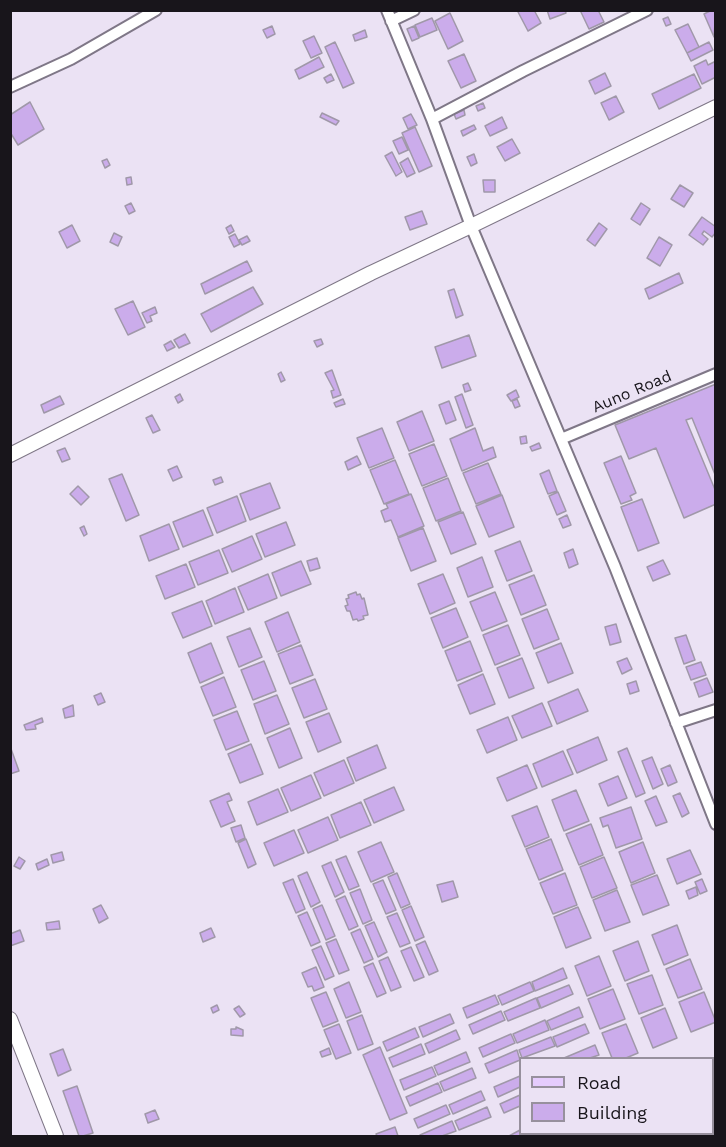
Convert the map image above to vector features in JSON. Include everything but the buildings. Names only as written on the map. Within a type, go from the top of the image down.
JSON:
[{"type":"street","points":[[10,87],[71,59],[156,10]]},
{"type":"street","points":[[387,10],[432,119],[471,226],[615,567],[716,824]]},
{"type":"street","points":[[391,21],[414,10]]},
{"type":"street","points":[[432,119],[647,10]]},
{"type":"street","points":[[10,455],[371,273],[716,106]]},
{"type":"street","name":"Auno Road","points":[[561,439],[716,374]]},
{"type":"street","points":[[676,723],[716,710]]},
{"type":"street","points":[[10,1019],[56,1137]]}]
